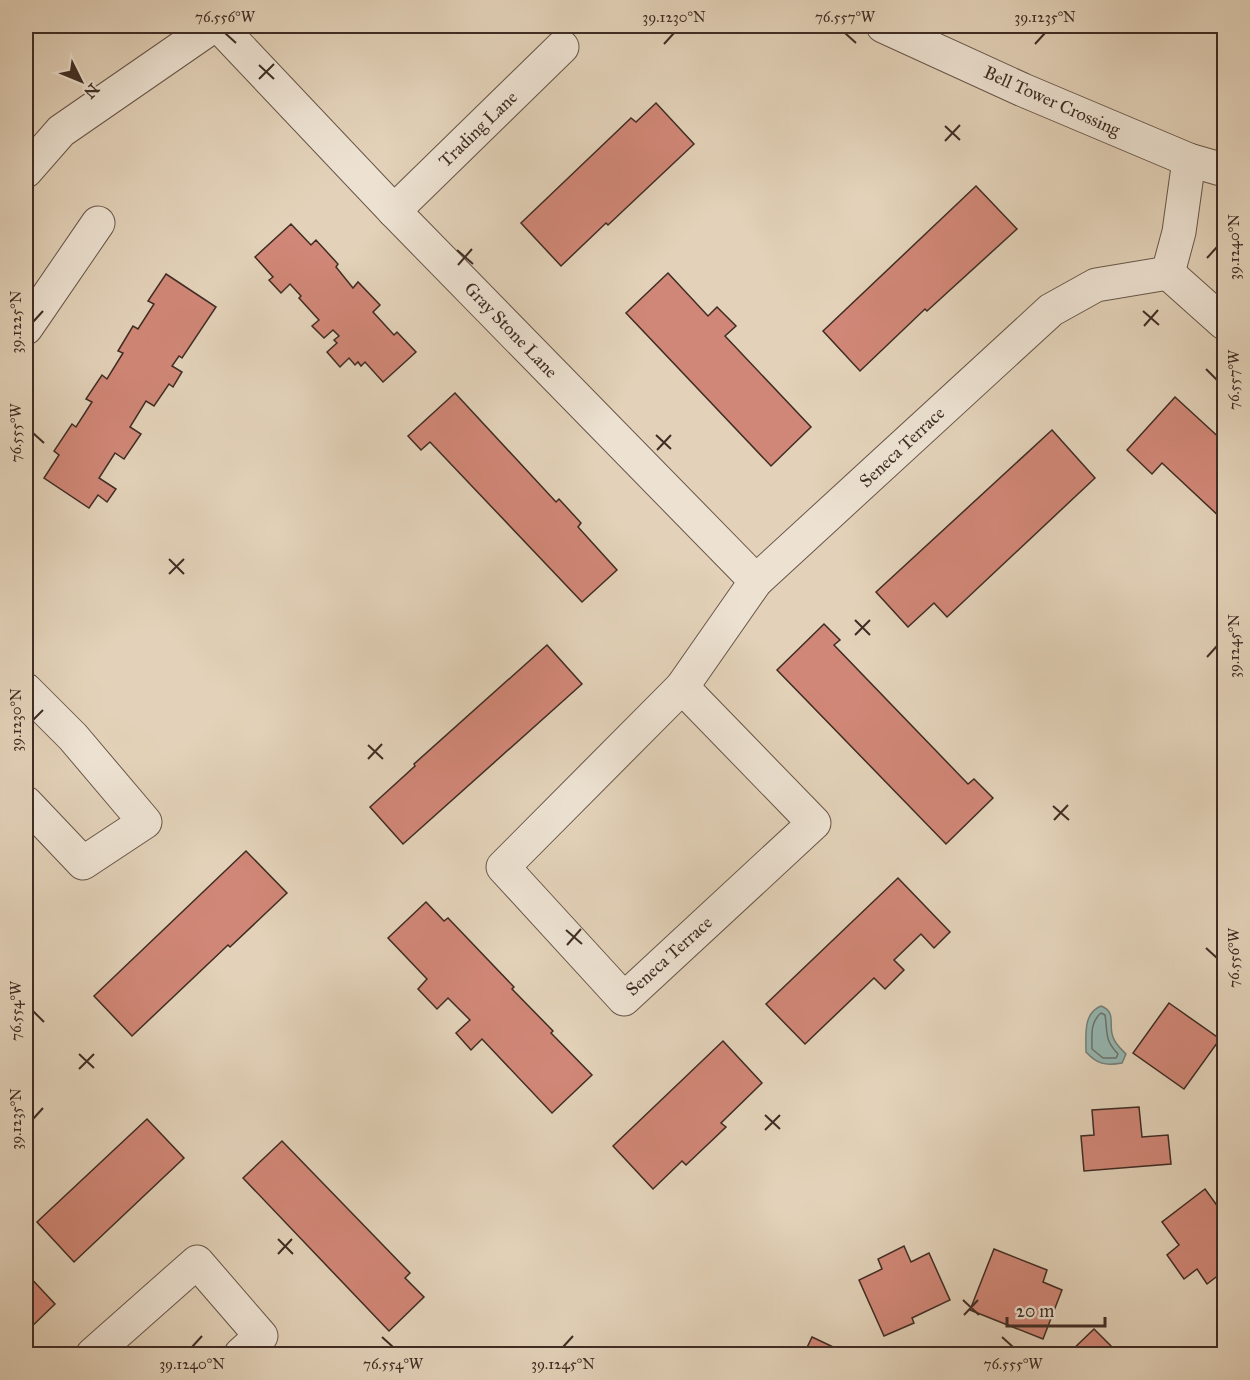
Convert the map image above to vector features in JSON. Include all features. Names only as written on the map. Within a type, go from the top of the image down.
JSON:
[{"type":"street","points":[[26,171],[61,131],[213,26]]},
{"type":"street","name":"Gray Stone Lane","points":[[219,26],[394,211],[756,580]]},
{"type":"street","name":"Bell Tower Crossing","points":[[883,26],[1023,90],[1189,160],[1224,170]]},
{"type":"street","name":"Trading Lane","points":[[394,211],[562,47]]},
{"type":"street","points":[[1189,160],[1179,232],[1168,273],[1224,323]]},
{"type":"street","points":[[26,328],[98,223]]},
{"type":"street","name":"Seneca Terrace","points":[[682,687],[814,823],[624,999],[503,867],[682,687],[756,580],[1051,310],[1096,285],[1168,273]]},
{"type":"street","points":[[26,690],[73,737],[145,822],[83,863],[26,802]]},
{"type":"street","points":[[93,1354],[197,1262],[261,1336],[241,1354]]},
{"type":"water","points":[[1101,1006],[1111,1015],[1114,1040],[1126,1054],[1122,1063],[1102,1063],[1086,1052],[1088,1019],[1095,1009]]},
{"type":"building","points":[[656,103],[694,144],[561,266],[521,223],[631,118],[636,122]]},
{"type":"building","points":[[976,186],[1017,229],[927,311],[925,309],[860,371],[823,331]]},
{"type":"building","points":[[291,224],[311,245],[316,240],[338,264],[336,267],[353,288],[358,282],[380,305],[373,312],[394,335],[397,332],[416,352],[383,382],[365,362],[361,366],[358,362],[355,365],[349,358],[340,367],[327,352],[337,343],[334,340],[339,336],[333,330],[324,338],[312,326],[319,320],[299,298],[301,296],[290,284],[281,293],[269,280],[273,277],[255,257]]},
{"type":"building","points":[[668,273],[708,316],[717,307],[736,326],[725,336],[811,427],[771,466],[626,313]]},
{"type":"building","points":[[166,274],[216,307],[182,358],[179,356],[172,366],[182,372],[173,387],[169,384],[154,406],[146,401],[130,427],[141,434],[124,459],[115,453],[99,478],[116,489],[107,502],[98,495],[89,508],[44,478],[59,455],[54,451],[72,424],[76,427],[92,402],[86,399],[102,375],[107,379],[123,353],[118,351],[133,326],[138,329],[154,304],[148,301]]},
{"type":"building","points":[[455,393],[556,502],[559,499],[581,523],[578,527],[617,570],[582,602],[430,442],[421,450],[408,436]]},
{"type":"building","points":[[1175,397],[1224,442],[1223,520],[1162,463],[1152,474],[1127,450]]},
{"type":"building","points":[[1052,430],[1095,478],[947,617],[934,603],[908,627],[876,592]]},
{"type":"building","points":[[824,624],[840,640],[834,645],[968,784],[974,779],[993,798],[946,844],[777,670]]},
{"type":"building","points":[[547,645],[582,684],[403,844],[370,807],[415,766],[414,764]]},
{"type":"building","points":[[246,851],[287,893],[132,1036],[94,996]]},
{"type":"building","points":[[898,878],[950,932],[934,948],[921,934],[894,960],[904,970],[885,989],[874,978],[805,1044],[766,1004]]},
{"type":"building","points":[[426,902],[444,921],[448,918],[514,987],[512,989],[553,1031],[551,1033],[592,1075],[552,1113],[482,1039],[471,1050],[456,1033],[470,1020],[448,998],[437,1009],[418,989],[427,979],[388,938]]},
{"type":"building","points":[[1169,1003],[1220,1039],[1184,1089],[1133,1053]]},
{"type":"building","points":[[723,1041],[762,1083],[721,1123],[726,1127],[686,1165],[682,1161],[653,1189],[613,1146]]},
{"type":"building","points":[[1139,1107],[1142,1137],[1168,1135],[1171,1164],[1084,1171],[1081,1136],[1094,1135],[1092,1110]]},
{"type":"building","points":[[147,1119],[184,1158],[74,1262],[37,1222]]},
{"type":"building","points":[[282,1141],[410,1273],[405,1278],[424,1297],[389,1331],[243,1178]]},
{"type":"building","points":[[1205,1189],[1224,1215],[1224,1271],[1207,1284],[1197,1269],[1184,1279],[1167,1255],[1179,1245],[1162,1222]]},
{"type":"building","points":[[904,1246],[911,1262],[929,1253],[950,1300],[912,1318],[914,1323],[884,1336],[859,1280],[882,1269],[878,1259]]},
{"type":"building","points":[[994,1249],[1047,1270],[1043,1282],[1062,1290],[1043,1339],[970,1310]]},
{"type":"building","points":[[26,1273],[55,1304],[26,1332]]},
{"type":"building","points":[[1094,1329],[1119,1354],[1068,1354]]},
{"type":"building","points":[[812,1337],[848,1354],[804,1354]]}]
